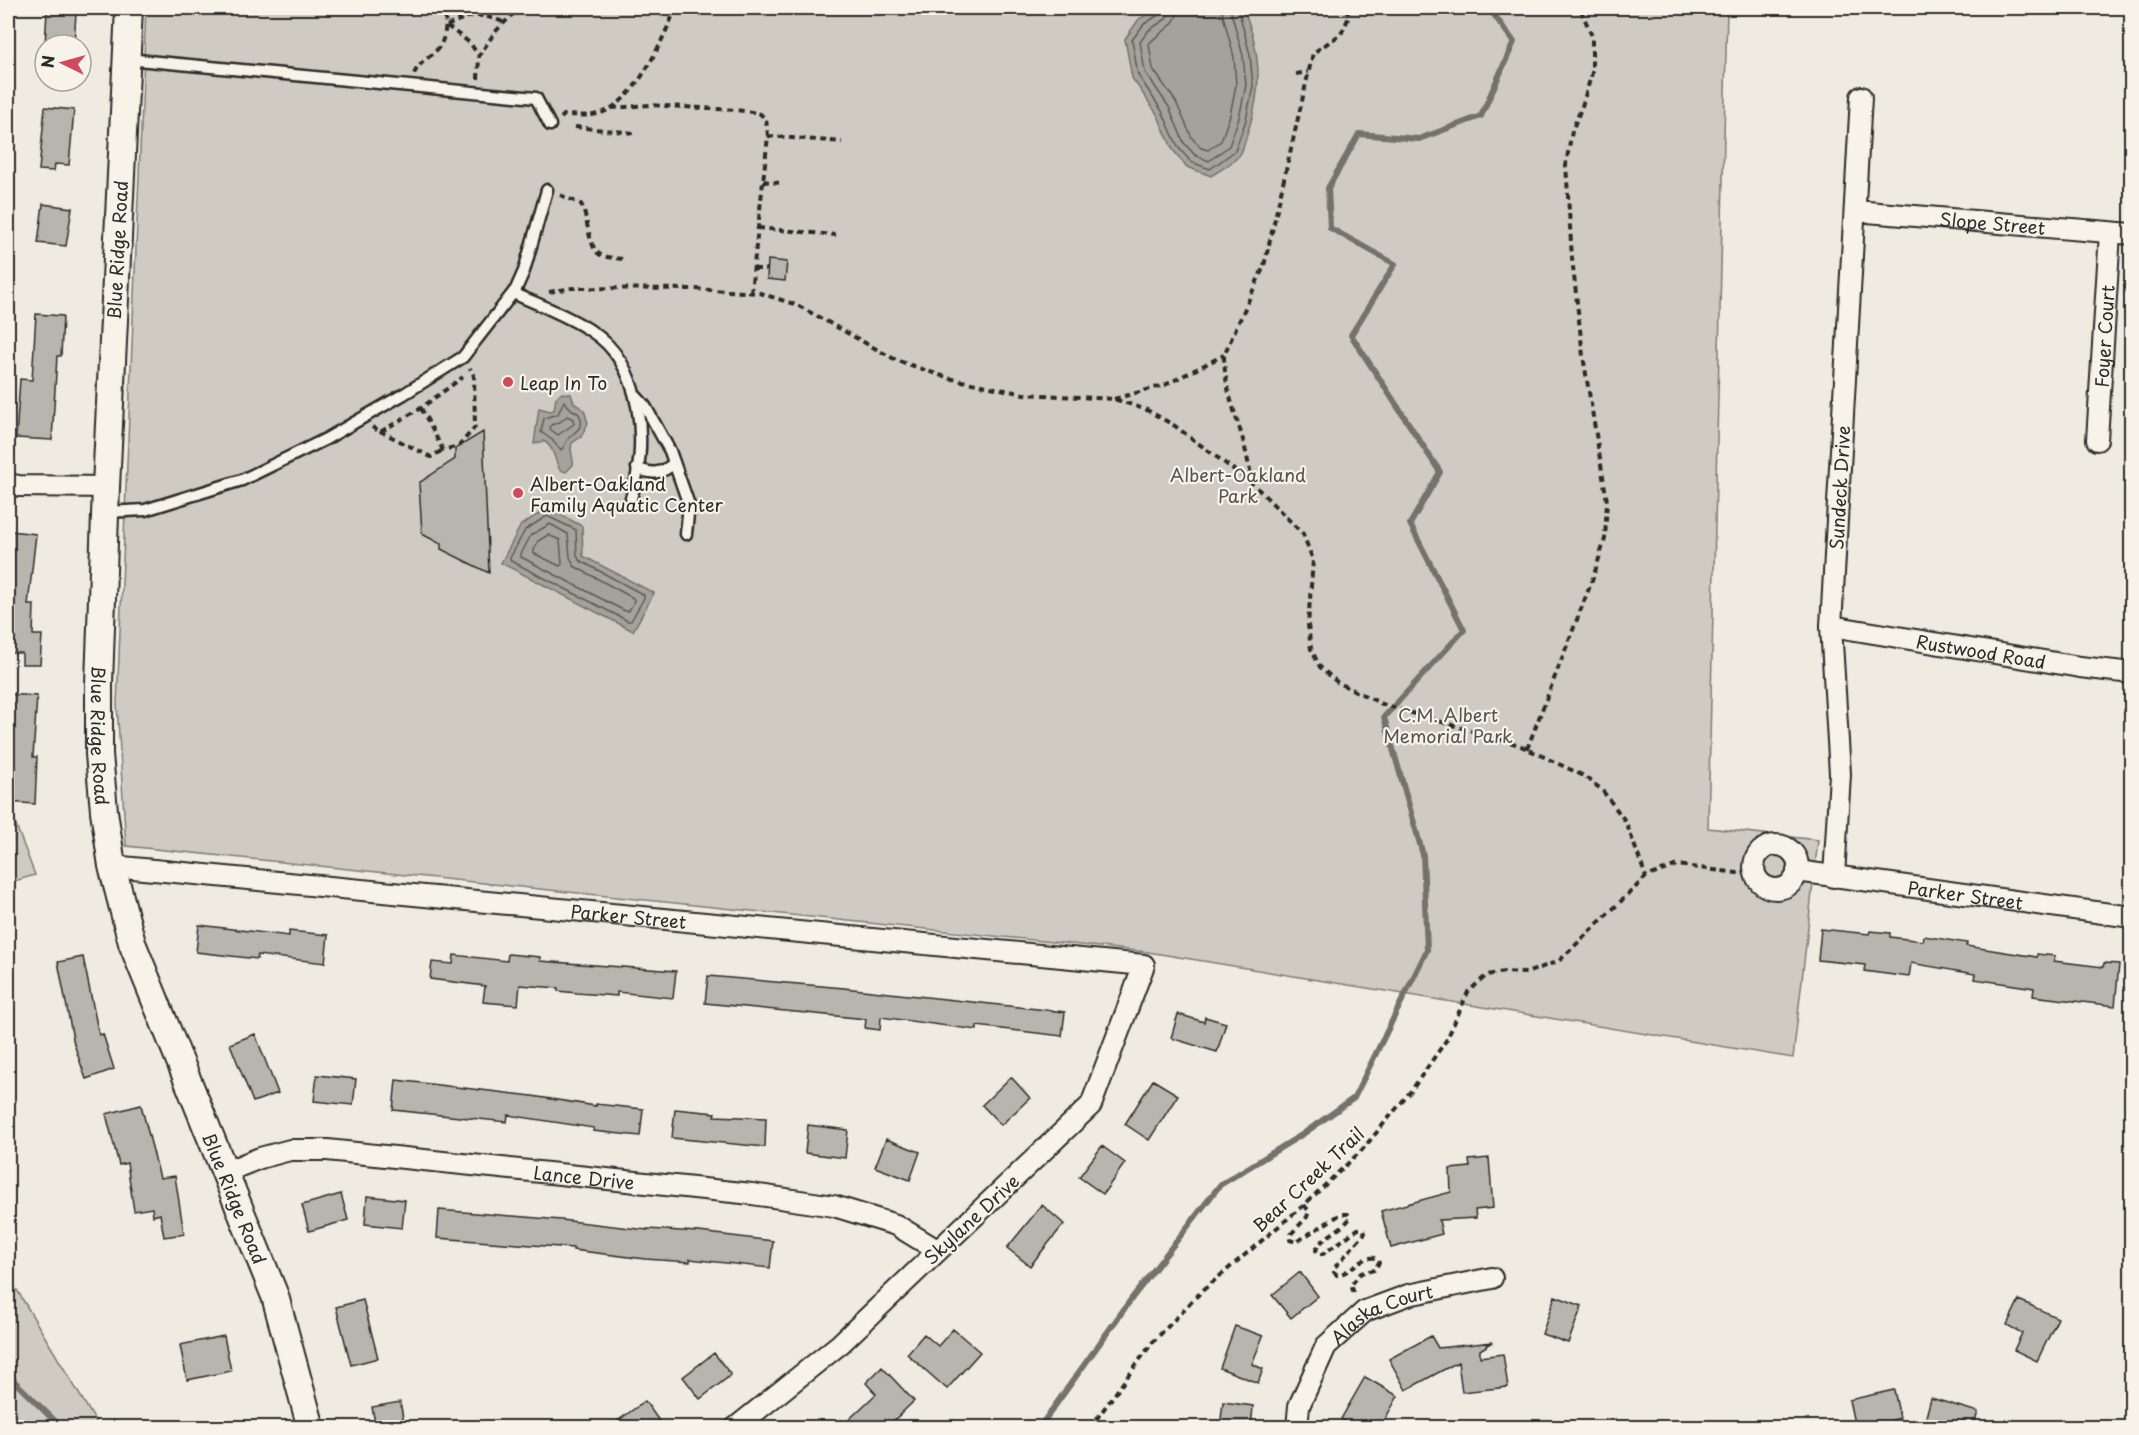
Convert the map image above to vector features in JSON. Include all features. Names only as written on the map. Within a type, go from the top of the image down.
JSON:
[{"type":"street","name":"Blue Ridge Road","points":[[129,8],[99,683],[99,754],[112,866],[132,943],[274,1296],[311,1428]]},
{"type":"street","name":"Sundeck Drive","points":[[1834,877],[1840,774],[1831,626],[1861,98]]},
{"type":"street","name":"Slope Street","points":[[1855,212],[2132,234]]},
{"type":"street","name":"Foyer Court","points":[[2097,440],[2110,232]]},
{"type":"street","points":[[8,484],[106,499]]},
{"type":"street","name":"Rustwood Road","points":[[1831,626],[2080,667],[2132,673]]},
{"type":"street","points":[[1778,845],[1791,851],[1797,864],[1797,871],[1791,884],[1784,888],[1769,889],[1758,880],[1753,866],[1755,859],[1765,848],[1778,845]]},
{"type":"street","name":"Parker Street","points":[[112,866],[1144,965]]},
{"type":"street","name":"Parker Street","points":[[1797,871],[2132,917]]},
{"type":"street","name":"Skylane Drive","points":[[735,1428],[840,1344],[1091,1105],[1144,965]]},
{"type":"street","name":"Lance Drive","points":[[225,1172],[260,1158],[290,1150],[327,1150],[752,1194],[834,1206],[896,1225],[937,1250]]},
{"type":"street","name":"Alaska Court","points":[[1297,1428],[1299,1406],[1326,1346],[1365,1311],[1408,1295],[1492,1278]]},
{"type":"lane","points":[[127,58],[536,98],[550,125]]},
{"type":"lane","points":[[106,499],[145,510],[242,480],[336,433],[463,357],[514,291],[524,271],[547,190]]},
{"type":"lane","points":[[514,291],[592,331],[608,346],[623,366],[635,394],[645,406],[670,451],[688,505],[686,534]]},
{"type":"lane","points":[[631,498],[636,482],[640,438],[635,394]]},
{"type":"lane","points":[[638,468],[654,473],[664,472],[674,463]]},
{"type":"path","points":[[415,87],[414,72],[440,46],[447,26],[444,8]]},
{"type":"path","points":[[477,93],[479,56],[495,32],[519,8]]},
{"type":"path","points":[[550,125],[564,115],[599,114],[612,108],[638,83],[658,49],[676,8]]},
{"type":"path","points":[[1253,484],[1242,434],[1232,407],[1224,370],[1224,355],[1264,266],[1313,53],[1341,34],[1349,17],[1346,8]]},
{"type":"path","points":[[1527,749],[1605,539],[1607,501],[1583,356],[1572,258],[1566,164],[1572,131],[1592,73],[1592,36],[1580,8]]},
{"type":"path","points":[[447,26],[475,15],[490,17],[505,23]]},
{"type":"path","points":[[447,26],[470,43],[479,56]]},
{"type":"path","points":[[1296,74],[1308,72]]},
{"type":"path","points":[[612,108],[649,105],[736,110],[759,113],[766,120],[768,136],[751,292]]},
{"type":"path","points":[[575,127],[634,133]]},
{"type":"path","points":[[768,136],[842,142]]},
{"type":"path","points":[[763,182],[779,183]]},
{"type":"path","points":[[547,190],[581,204],[597,253],[622,259]]},
{"type":"path","points":[[758,228],[836,235]]},
{"type":"path","points":[[754,269],[767,269]]},
{"type":"path","points":[[514,291],[535,294],[573,288],[694,289],[759,293],[796,305],[896,360],[948,378],[1024,394],[1114,399],[1147,410],[1175,426],[1253,484],[1303,534],[1313,560],[1308,625],[1311,650],[1320,667],[1337,682],[1382,704],[1519,745],[1584,776],[1602,790],[1626,822],[1646,877]]},
{"type":"path","points":[[1114,399],[1165,385],[1224,355]]},
{"type":"path","points":[[380,432],[432,457],[444,450],[459,446],[475,427],[474,376],[463,357]]},
{"type":"path","points":[[421,408],[444,450]]},
{"type":"path","name":"Bear Creek Trail","points":[[1089,1428],[1152,1343],[1193,1300],[1304,1205],[1362,1150],[1411,1091],[1447,1039],[1468,992],[1487,975],[1504,972],[1526,973],[1559,961],[1646,877],[1677,865],[1737,873],[1753,866]]},
{"type":"path","points":[[1304,1205],[1310,1211],[1290,1234],[1290,1240],[1296,1242],[1341,1214],[1348,1214],[1350,1218],[1346,1224],[1318,1244],[1316,1250],[1318,1254],[1323,1254],[1358,1229],[1362,1229],[1365,1233],[1335,1267],[1334,1272],[1337,1275],[1343,1274],[1362,1260],[1370,1257],[1376,1258],[1379,1263],[1374,1270],[1361,1273],[1351,1285],[1352,1292],[1365,1311]]},
{"type":"green space","name":"Albert-Oakland Park","points":[[146,8],[1727,8],[1708,828],[1818,840],[1793,1058],[1148,952],[126,846],[117,704]]},
{"type":"green space","points":[[14,820],[35,875],[14,881],[8,922],[8,822]]},
{"type":"green space","points":[[8,1275],[99,1427],[17,1427],[8,1414]]},
{"type":"water","points":[[1160,8],[1243,8],[1249,24],[1258,69],[1253,115],[1239,156],[1211,176],[1187,167],[1173,150],[1157,114],[1132,78],[1125,39],[1139,19]]},
{"type":"water","points":[[562,393],[571,394],[574,403],[584,410],[588,423],[581,437],[572,443],[573,465],[566,472],[560,470],[548,444],[544,441],[534,444],[539,408],[554,410],[556,398]]},
{"type":"water","points":[[548,508],[582,526],[583,556],[654,593],[633,631],[501,563],[521,525]]},
{"type":"building","points":[[47,11],[76,13],[75,33],[46,33]]},
{"type":"building","points":[[45,107],[74,110],[69,165],[55,164],[54,171],[39,170]]},
{"type":"building","points":[[43,204],[72,208],[66,246],[38,243]]},
{"type":"building","points":[[768,260],[787,262],[785,281],[767,279]]},
{"type":"building","points":[[36,314],[63,316],[61,356],[57,356],[52,440],[16,438],[20,379],[32,380]]},
{"type":"building","points":[[483,432],[489,573],[441,549],[441,544],[422,534],[419,483],[455,459],[455,449]]},
{"type":"building","points":[[11,531],[36,534],[28,605],[34,605],[33,635],[42,635],[40,664],[22,664],[22,653],[8,653],[8,560]]},
{"type":"building","points":[[8,694],[37,696],[33,757],[37,757],[35,804],[8,802]]},
{"type":"building","points":[[199,925],[289,936],[289,931],[328,935],[325,963],[258,955],[257,959],[196,952]]},
{"type":"building","points":[[1821,929],[1869,934],[1870,931],[1890,933],[1890,937],[1923,941],[1924,936],[1967,943],[1966,946],[2037,957],[2037,954],[2055,956],[2054,961],[2103,967],[2104,963],[2119,964],[2115,1006],[2033,996],[2034,988],[1974,979],[1975,974],[1911,963],[1909,977],[1864,971],[1865,965],[1818,960]]},
{"type":"building","points":[[508,954],[540,957],[540,961],[676,971],[673,998],[617,992],[617,996],[577,993],[558,991],[558,988],[520,985],[518,1005],[483,1002],[485,986],[430,979],[432,962],[453,964],[454,955],[507,961]]},
{"type":"building","points":[[83,957],[99,1035],[103,1034],[114,1069],[86,1079],[74,1044],[58,962]]},
{"type":"building","points":[[708,976],[1065,1012],[1062,1036],[977,1026],[977,1030],[881,1017],[880,1030],[865,1028],[866,1019],[705,1003]]},
{"type":"building","points":[[1178,1014],[1204,1022],[1205,1017],[1226,1023],[1217,1052],[1171,1038]]},
{"type":"building","points":[[255,1034],[278,1093],[253,1102],[230,1044]]},
{"type":"building","points":[[317,1075],[356,1079],[353,1105],[314,1101]]},
{"type":"building","points":[[1011,1077],[1030,1098],[1001,1125],[982,1105]]},
{"type":"building","points":[[396,1080],[596,1106],[596,1104],[643,1109],[640,1136],[593,1131],[594,1128],[508,1115],[507,1122],[393,1110]]},
{"type":"building","points":[[1153,1080],[1178,1095],[1149,1140],[1125,1124]]},
{"type":"building","points":[[141,1105],[160,1178],[175,1176],[184,1234],[164,1237],[160,1214],[153,1216],[152,1208],[134,1211],[127,1163],[119,1165],[106,1114]]},
{"type":"building","points":[[675,1109],[715,1113],[714,1116],[766,1118],[765,1147],[672,1138]]},
{"type":"building","points":[[808,1125],[848,1130],[845,1158],[805,1153]]},
{"type":"building","points":[[886,1139],[920,1152],[910,1180],[875,1167]]},
{"type":"building","points":[[1102,1146],[1125,1163],[1103,1194],[1079,1177]]},
{"type":"building","points":[[1489,1158],[1493,1208],[1475,1210],[1476,1218],[1439,1220],[1442,1234],[1391,1248],[1381,1211],[1451,1192],[1450,1169],[1470,1167],[1469,1160]]},
{"type":"building","points":[[341,1194],[348,1220],[309,1231],[302,1205]]},
{"type":"building","points":[[367,1196],[405,1200],[402,1228],[365,1224]]},
{"type":"building","points":[[1042,1205],[1064,1224],[1030,1266],[1007,1248]]},
{"type":"building","points":[[439,1210],[647,1230],[699,1232],[773,1241],[770,1268],[690,1259],[690,1262],[645,1259],[573,1250],[573,1248],[437,1238]]},
{"type":"building","points":[[1300,1272],[1318,1296],[1291,1318],[1272,1295]]},
{"type":"building","points":[[1555,1296],[1582,1306],[1568,1343],[1542,1334]]},
{"type":"building","points":[[363,1300],[378,1358],[351,1365],[336,1307]]},
{"type":"building","points":[[2019,1300],[2058,1318],[2037,1361],[2014,1350],[2022,1333],[2007,1325]]},
{"type":"building","points":[[1235,1326],[1263,1336],[1252,1364],[1263,1369],[1258,1383],[1220,1368]]},
{"type":"building","points":[[953,1329],[980,1352],[947,1389],[907,1354],[924,1334],[938,1346]]},
{"type":"building","points":[[224,1336],[231,1371],[187,1380],[180,1345]]},
{"type":"building","points":[[1431,1336],[1438,1348],[1493,1342],[1480,1350],[1480,1357],[1503,1354],[1508,1387],[1462,1392],[1458,1362],[1406,1390],[1389,1359]]},
{"type":"building","points":[[714,1353],[731,1375],[700,1399],[683,1377]]},
{"type":"building","points":[[882,1367],[914,1401],[886,1428],[840,1428],[876,1394],[866,1383]]},
{"type":"building","points":[[1365,1377],[1398,1396],[1380,1428],[1355,1428],[1341,1419]]},
{"type":"building","points":[[1894,1390],[1900,1418],[1881,1423],[1882,1428],[1855,1428],[1849,1400]]},
{"type":"building","points":[[1931,1398],[1978,1412],[1973,1428],[1923,1428]]},
{"type":"building","points":[[645,1401],[664,1428],[608,1428]]},
{"type":"building","points":[[400,1402],[405,1428],[376,1428],[372,1407]]},
{"type":"building","points":[[1223,1402],[1253,1406],[1251,1428],[1220,1428]]},
{"type":"waterway","points":[[1039,1428],[1132,1298],[1220,1185],[1303,1134],[1354,1098],[1427,950],[1423,855],[1384,717],[1464,630],[1410,524],[1440,472],[1351,335],[1395,264],[1330,228],[1328,188],[1359,134],[1419,139],[1481,116],[1514,42],[1489,8]]},
{"type":"waterway","points":[[8,1364],[14,1381],[62,1428]]},
{"type":"place","name":"Leap In To","points":[[508,382]]},
{"type":"place","name":"Albert-Oakland Family Aquatic Center","points":[[518,493]]},
{"type":"park label","name":"C.M. Albert Memorial Park","points":[[1448,724]]}]
